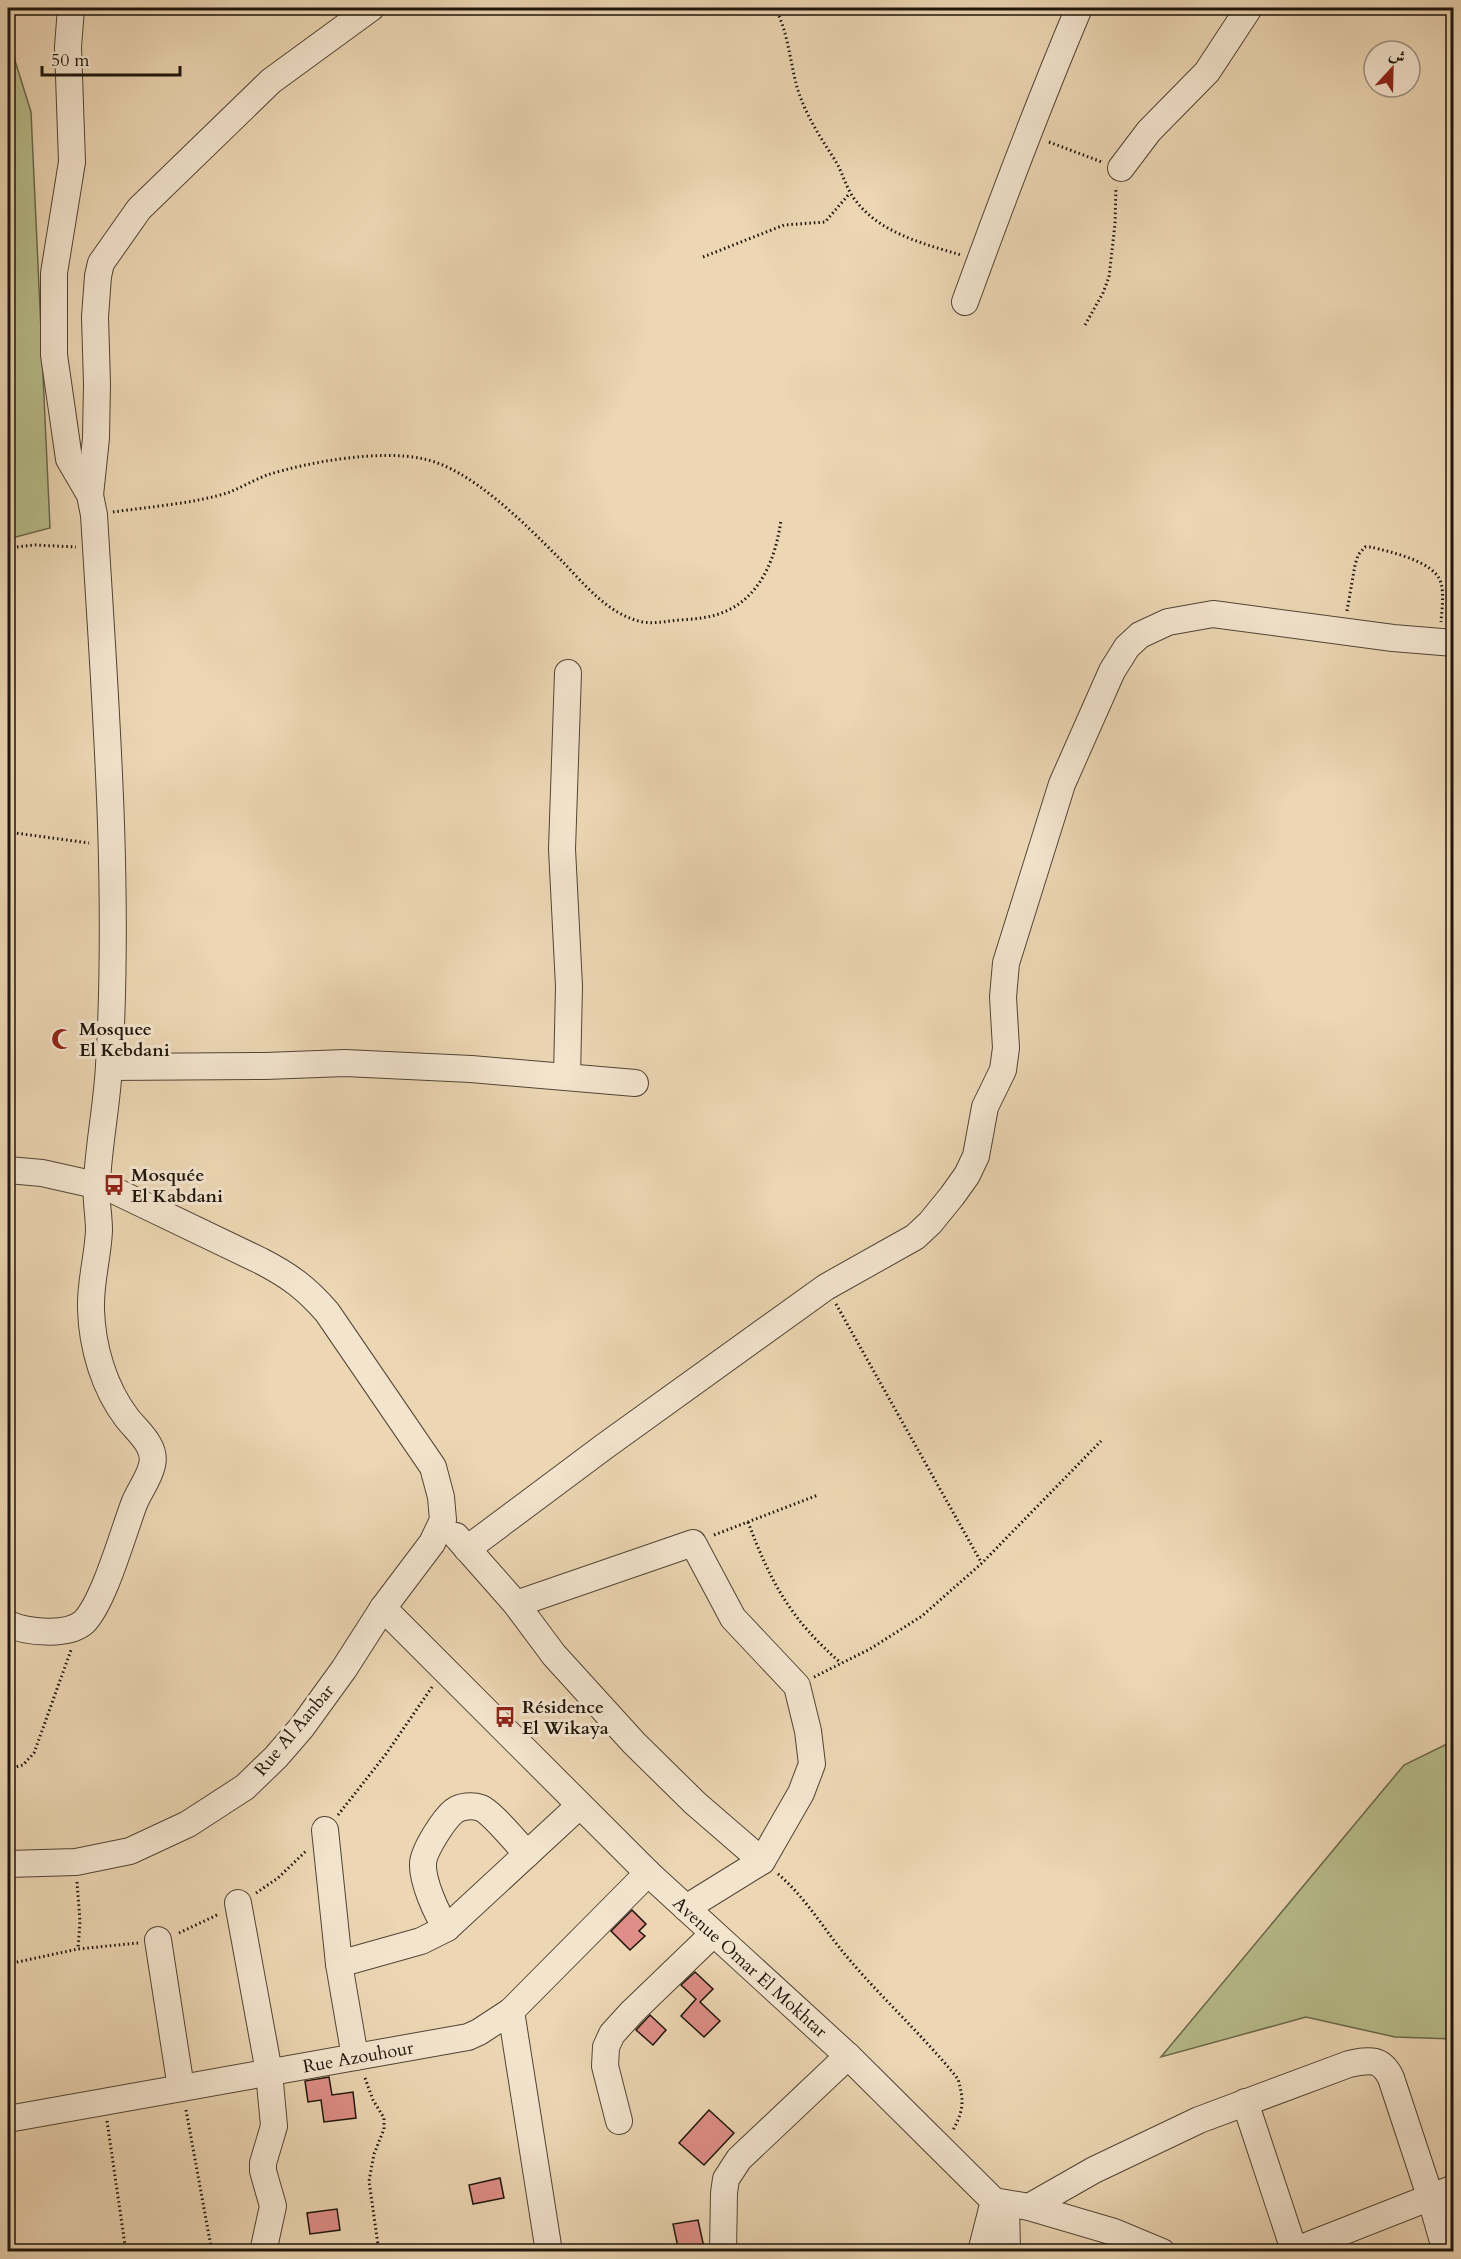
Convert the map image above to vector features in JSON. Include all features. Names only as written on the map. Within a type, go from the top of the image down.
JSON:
[{"type":"street","points":[[71,8],[68,47],[72,162],[54,273],[54,355],[69,459],[92,505]]},
{"type":"street","points":[[8,1623],[20,1630],[32,1632],[74,1628],[83,1623],[96,1604],[136,1499],[148,1476],[153,1458],[149,1445],[120,1407],[100,1368],[94,1338],[90,1295],[99,1232],[96,1185],[109,1067],[112,845],[107,711],[92,505],[98,384],[95,317],[98,276],[101,263],[139,209],[271,81],[370,8]]},
{"type":"street","points":[[965,302],[1049,77],[1079,8]]},
{"type":"street","points":[[1121,168],[1149,131],[1207,72],[1249,8]]},
{"type":"street","points":[[467,1549],[605,1446],[826,1287],[900,1246],[922,1231],[957,1189],[976,1156],[985,1107],[1003,1070],[1006,1048],[1003,997],[1006,963],[1062,784],[1112,671],[1127,647],[1140,635],[1155,626],[1213,614],[1447,643]]},
{"type":"street","points":[[567,1077],[569,967],[562,849],[568,673]]},
{"type":"street","points":[[109,1067],[345,1063],[471,1069],[635,1083]]},
{"type":"street","points":[[8,1170],[42,1173],[109,1188],[285,1273],[308,1290],[327,1312],[433,1467],[441,1497],[443,1520],[516,1604],[555,1655],[634,1743],[695,1803],[762,1861]]},
{"type":"street","name":"Rue Al Aanbar","points":[[8,1864],[76,1862],[130,1851],[188,1824],[245,1787],[276,1757],[302,1727],[432,1543],[443,1520]]},
{"type":"street","points":[[516,1604],[693,1544],[733,1618],[797,1686],[805,1714],[812,1764],[801,1793],[762,1861],[686,1908]]},
{"type":"street","name":"Avenue Omar El Mokhtar","points":[[384,1608],[648,1873],[848,2056],[943,2150],[1010,2204],[1114,2232],[1147,2248]]},
{"type":"street","points":[[447,1928],[438,1916],[433,1903],[423,1864],[425,1855],[441,1827],[455,1810],[469,1806],[482,1809],[527,1854]]},
{"type":"street","points":[[339,1964],[421,1941],[447,1928],[579,1806]]},
{"type":"street","points":[[325,1830],[339,1964],[358,2056]]},
{"type":"street","name":"Rue Azouhour","points":[[8,2119],[468,2037],[511,2011],[648,1873]]},
{"type":"street","points":[[238,1903],[269,2072],[273,2126],[263,2171],[273,2206],[263,2252]]},
{"type":"street","points":[[619,2121],[604,2066],[606,2047],[612,2034],[713,1934]]},
{"type":"street","points":[[158,1940],[182,2088]]},
{"type":"street","points":[[511,2011],[545,2251]]},
{"type":"street","points":[[723,2252],[726,2179],[739,2159],[848,2056]]},
{"type":"street","points":[[981,2252],[1010,2204],[1103,2165],[1199,2120],[1349,2064],[1364,2061],[1378,2062],[1388,2069],[1442,2192],[1446,2252]]},
{"type":"street","points":[[1245,2102],[1292,2251],[1442,2192]]},
{"type":"street","points":[[1007,2252],[1010,2204]]},
{"type":"path","points":[[775,8],[781,21],[802,103],[838,166],[850,193],[861,208],[874,220],[894,231],[920,242],[980,261]]},
{"type":"path","points":[[1028,134],[1121,168],[1114,197],[1115,224],[1109,276],[1103,293],[1085,325]]},
{"type":"path","points":[[703,257],[793,222],[816,224],[825,222],[850,193]]},
{"type":"path","points":[[92,505],[229,492],[267,475],[318,463],[380,456],[424,459],[448,466],[468,479],[513,515],[560,558],[575,577],[620,613],[644,622],[658,623],[705,618],[729,610],[742,602],[752,593],[769,566],[781,520]]},
{"type":"path","points":[[8,548],[35,545],[96,548]]},
{"type":"path","points":[[1344,631],[1355,565],[1361,550],[1371,547],[1419,562],[1439,578],[1447,643]]},
{"type":"path","points":[[8,832],[112,845]]},
{"type":"path","points":[[826,1287],[982,1563]]},
{"type":"path","points":[[797,1686],[870,1649],[922,1616],[982,1563],[1101,1441]]},
{"type":"path","points":[[693,1544],[818,1495]]},
{"type":"path","points":[[748,1522],[766,1568],[782,1597],[818,1643],[841,1663]]},
{"type":"path","points":[[8,1769],[23,1765],[34,1753],[83,1623]]},
{"type":"path","points":[[8,1964],[78,1949],[158,1940],[182,1932],[238,1903],[278,1878],[325,1830],[386,1754],[445,1668]]},
{"type":"path","points":[[762,1861],[787,1882],[842,1951],[958,2079],[963,2096],[961,2115],[943,2150]]},
{"type":"path","points":[[76,1862],[80,1921],[78,1949]]},
{"type":"path","points":[[358,2056],[373,2100],[384,2118],[384,2129],[374,2154],[369,2181],[379,2252]]},
{"type":"path","points":[[182,2088],[212,2252]]},
{"type":"path","points":[[104,2102],[126,2252]]},
{"type":"green space","points":[[8,38],[31,112],[50,528],[8,539]]},
{"type":"green space","points":[[1453,1741],[1453,2039],[1395,2037],[1306,2017],[1161,2057],[1404,1765]]},
{"type":"building","points":[[632,1910],[646,1924],[639,1931],[645,1936],[630,1950],[611,1931]]},
{"type":"building","points":[[695,1972],[713,1989],[700,2002],[720,2021],[704,2037],[681,2016],[696,1999],[681,1985]]},
{"type":"building","points":[[650,2015],[666,2030],[653,2045],[636,2030]]},
{"type":"building","points":[[329,2077],[332,2095],[353,2092],[356,2118],[324,2122],[321,2100],[308,2102],[305,2081]]},
{"type":"building","points":[[709,2110],[734,2133],[704,2165],[679,2143]]},
{"type":"building","points":[[500,2178],[504,2198],[473,2204],[469,2185]]},
{"type":"building","points":[[337,2209],[340,2230],[310,2234],[307,2213]]},
{"type":"building","points":[[698,2220],[705,2252],[679,2252],[673,2224]]},
{"type":"place","name":"Mosquee El Kebdani","points":[[62,1039]]},
{"type":"place","name":"Mosquée El Kabdani","points":[[114,1185]]},
{"type":"place","name":"Résidence El Wikaya","points":[[505,1717]]}]
